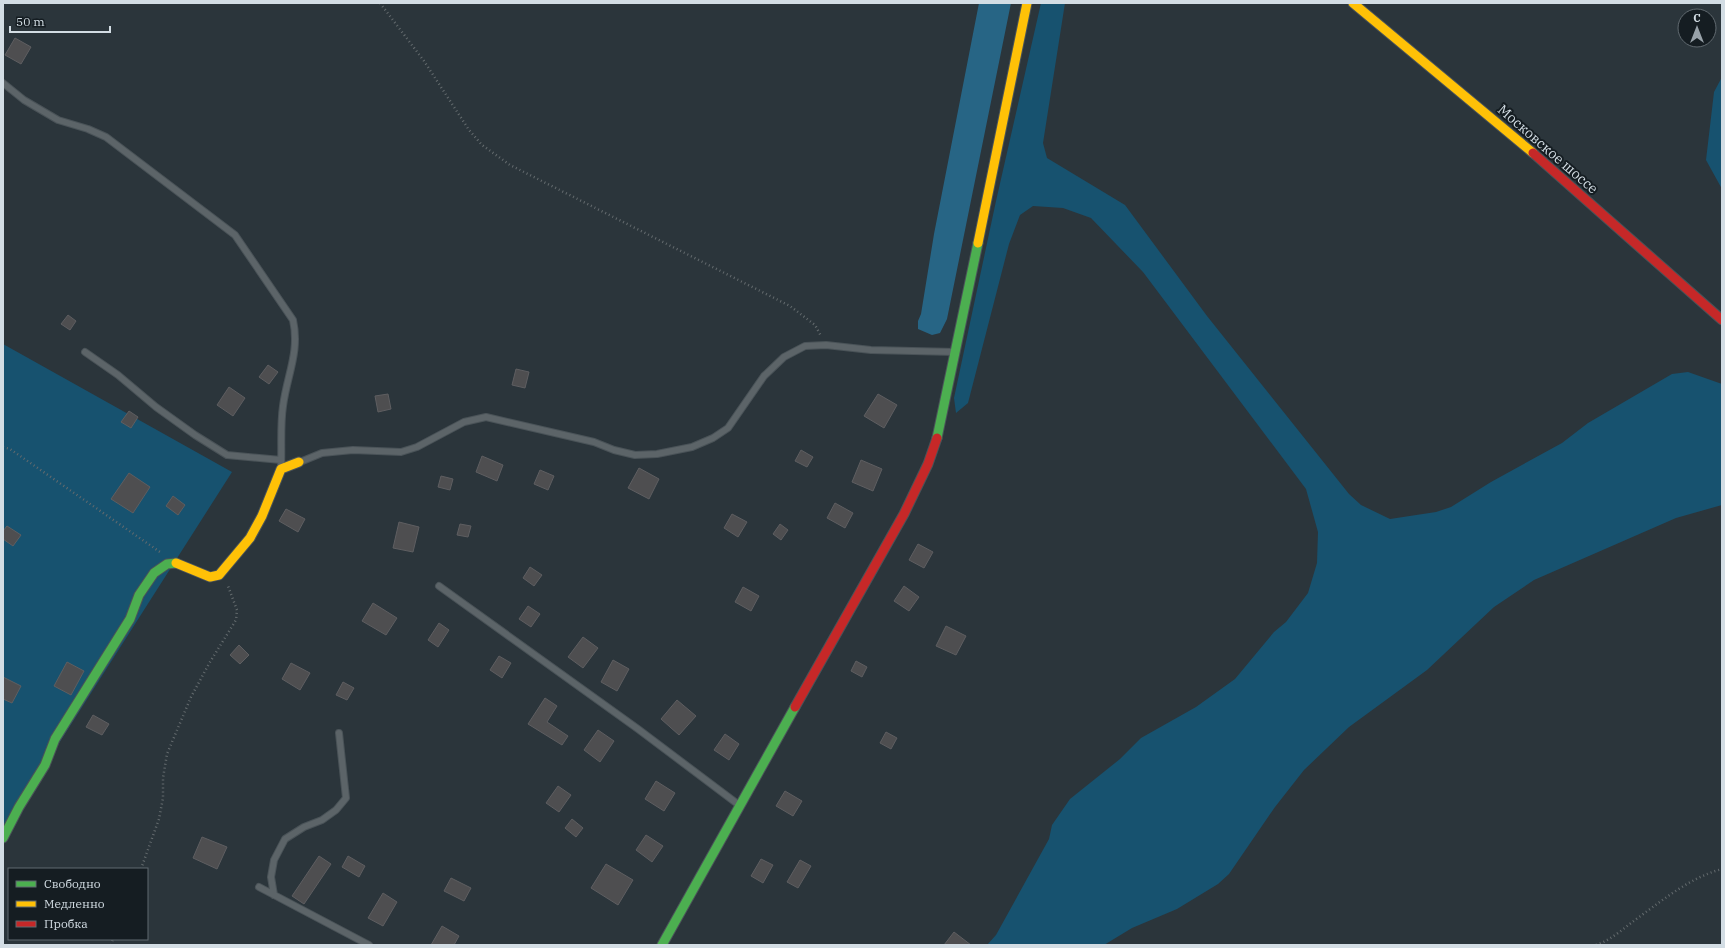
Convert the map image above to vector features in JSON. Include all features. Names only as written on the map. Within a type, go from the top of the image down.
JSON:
[{"type":"street","points":[[662,945],[918,487],[939,432],[1027,3]]},
{"type":"street","name":"Московское шоссе","points":[[1353,3],[1537,157],[1722,320]]},
{"type":"street","points":[[3,838],[19,807],[45,765],[55,740],[130,619],[139,595],[154,573],[167,564],[177,563],[210,578],[219,575],[250,538],[262,516],[281,465],[300,462]]},
{"type":"lane","points":[[3,83],[24,100],[58,120],[88,129],[106,137],[235,235],[293,320],[296,335],[294,358],[283,407],[281,465],[227,455],[195,435],[156,407],[118,375],[84,352]]},
{"type":"lane","points":[[300,462],[322,453],[353,450],[401,452],[417,448],[464,422],[486,417],[594,442],[614,450],[635,455],[657,454],[692,447],[713,438],[728,428],[764,376],[784,357],[805,346],[826,345],[871,350],[956,352]]},
{"type":"lane","points":[[439,586],[638,729],[739,805]]},
{"type":"lane","points":[[274,895],[271,877],[273,866],[284,839],[304,827],[322,820],[336,810],[346,798],[339,733]]},
{"type":"lane","points":[[259,887],[369,945]]},
{"type":"path","points":[[380,3],[424,61],[469,130],[482,145],[517,169],[790,306],[815,325],[826,345]]},
{"type":"path","points":[[3,447],[10,449],[177,563]]},
{"type":"path","points":[[141,868],[159,819],[163,798],[163,778],[167,754],[192,697],[210,662],[236,620],[237,610],[233,597],[227,585],[219,575]]},
{"type":"path","points":[[1596,945],[1613,937],[1689,882],[1703,874],[1722,869]]},
{"type":"shaded area","points":[[979,3],[1011,3],[947,319],[940,333],[932,335],[918,329],[918,321],[921,314],[934,234]]},
{"type":"shaded area","points":[[1041,3],[1065,3],[1043,143],[1047,158],[1125,205],[1207,316],[1349,494],[1361,505],[1390,519],[1436,512],[1451,507],[1491,482],[1562,443],[1588,423],[1672,374],[1688,372],[1722,384],[1722,505],[1676,518],[1534,580],[1494,607],[1427,670],[1349,727],[1304,770],[1275,807],[1229,874],[1218,884],[1177,909],[1132,928],[1104,945],[987,945],[996,935],[1049,839],[1052,825],[1070,799],[1120,759],[1141,738],[1196,707],[1235,679],[1274,632],[1286,622],[1308,593],[1317,563],[1318,532],[1306,489],[1143,272],[1091,218],[1063,208],[1033,206],[1020,215],[1009,244],[968,403],[956,413],[954,398],[996,201]]},
{"type":"shaded area","points":[[1722,77],[1722,189],[1706,160],[1714,92]]},
{"type":"shaded area","points":[[3,344],[232,472],[3,831]]},
{"type":"building","points":[[15,38],[31,47],[21,64],[5,55]]},
{"type":"building","points":[[68,315],[76,321],[70,330],[61,324]]},
{"type":"building","points":[[268,365],[278,372],[269,384],[259,377]]},
{"type":"building","points":[[516,369],[529,372],[525,388],[512,385]]},
{"type":"building","points":[[229,387],[245,398],[233,416],[217,405]]},
{"type":"building","points":[[388,394],[391,409],[378,412],[375,396]]},
{"type":"building","points":[[878,394],[897,405],[884,428],[864,416]]},
{"type":"building","points":[[129,411],[138,417],[131,428],[121,422]]},
{"type":"building","points":[[801,450],[813,457],[807,467],[795,461]]},
{"type":"building","points":[[482,456],[503,465],[497,481],[476,472]]},
{"type":"building","points":[[861,460],[882,469],[873,491],[852,482]]},
{"type":"building","points":[[639,468],[659,479],[649,499],[628,488]]},
{"type":"building","points":[[540,470],[554,476],[548,490],[534,484]]},
{"type":"building","points":[[129,473],[150,487],[133,513],[111,499]]},
{"type":"building","points":[[441,476],[453,479],[450,490],[438,487]]},
{"type":"building","points":[[173,496],[185,505],[178,515],[166,506]]},
{"type":"building","points":[[835,503],[853,513],[845,528],[827,518]]},
{"type":"building","points":[[286,509],[305,519],[298,532],[279,521]]},
{"type":"building","points":[[732,514],[747,522],[738,537],[724,528]]},
{"type":"building","points":[[399,522],[419,527],[413,552],[393,548]]},
{"type":"building","points":[[460,524],[471,526],[468,537],[457,535]]},
{"type":"building","points":[[780,524],[788,530],[781,540],[773,534]]},
{"type":"building","points":[[7,526],[21,535],[13,546],[3,539],[3,531]]},
{"type":"building","points":[[918,544],[933,552],[924,568],[909,560]]},
{"type":"building","points":[[530,567],[542,575],[534,586],[523,578]]},
{"type":"building","points":[[904,586],[919,597],[909,611],[894,601]]},
{"type":"building","points":[[743,587],[759,596],[751,611],[735,602]]},
{"type":"building","points":[[373,603],[397,618],[386,635],[362,621]]},
{"type":"building","points":[[528,606],[540,614],[531,627],[519,619]]},
{"type":"building","points":[[439,623],[449,630],[438,647],[428,640]]},
{"type":"building","points":[[946,626],[966,636],[956,655],[936,646]]},
{"type":"building","points":[[583,637],[598,648],[583,668],[568,657]]},
{"type":"building","points":[[239,645],[249,655],[240,664],[230,655]]},
{"type":"building","points":[[499,656],[511,663],[502,678],[490,670]]},
{"type":"building","points":[[613,660],[629,669],[617,691],[601,682]]},
{"type":"building","points":[[856,661],[867,667],[862,677],[851,671]]},
{"type":"building","points":[[67,662],[84,671],[71,695],[54,686]]},
{"type":"building","points":[[291,663],[310,673],[300,690],[282,679]]},
{"type":"building","points":[[3,677],[21,686],[12,703],[3,699]]},
{"type":"building","points":[[343,682],[354,688],[347,700],[336,695]]},
{"type":"building","points":[[545,698],[557,706],[547,722],[568,736],[562,745],[528,724]]},
{"type":"building","points":[[677,700],[696,716],[679,735],[661,719]]},
{"type":"building","points":[[93,715],[109,724],[102,735],[86,727]]},
{"type":"building","points":[[598,730],[614,741],[600,762],[584,750]]},
{"type":"building","points":[[886,732],[897,738],[891,749],[880,743]]},
{"type":"building","points":[[725,734],[739,744],[729,760],[714,750]]},
{"type":"building","points":[[656,781],[675,793],[664,811],[645,799]]},
{"type":"building","points":[[558,786],[571,795],[559,812],[546,803]]},
{"type":"building","points":[[785,791],[802,801],[793,816],[776,806]]},
{"type":"building","points":[[572,819],[583,828],[576,837],[565,828]]},
{"type":"building","points":[[646,835],[663,846],[652,862],[636,850]]},
{"type":"building","points":[[202,837],[227,847],[217,869],[193,858]]},
{"type":"building","points":[[319,856],[331,864],[304,904],[292,896]]},
{"type":"building","points":[[348,856],[365,866],[359,877],[342,867]]},
{"type":"building","points":[[761,859],[773,865],[763,883],[751,876]]},
{"type":"building","points":[[800,860],[811,866],[798,888],[787,882]]},
{"type":"building","points":[[606,864],[633,880],[618,905],[591,888]]},
{"type":"building","points":[[451,878],[471,888],[464,901],[444,891]]},
{"type":"building","points":[[383,893],[397,902],[383,926],[368,918]]},
{"type":"building","points":[[442,926],[459,936],[454,945],[431,945]]},
{"type":"building","points":[[954,932],[971,945],[944,945]]},
{"type":"traffic: fast","points":[[937,438],[978,243]]},
{"type":"traffic: fast","points":[[3,838],[19,807],[45,765],[55,739],[130,619],[139,595],[154,573],[167,564],[176,563]]},
{"type":"traffic: fast","points":[[662,945],[795,707]]},
{"type":"traffic: slow","points":[[978,243],[1027,3]]},
{"type":"traffic: slow","points":[[1353,3],[1533,153]]},
{"type":"traffic: slow","points":[[176,563],[210,577],[219,575],[250,538],[262,516],[281,469],[299,462]]},
{"type":"traffic: jam","points":[[1533,153],[1722,320]]},
{"type":"traffic: jam","points":[[795,707],[904,514],[928,464],[937,438]]}]
